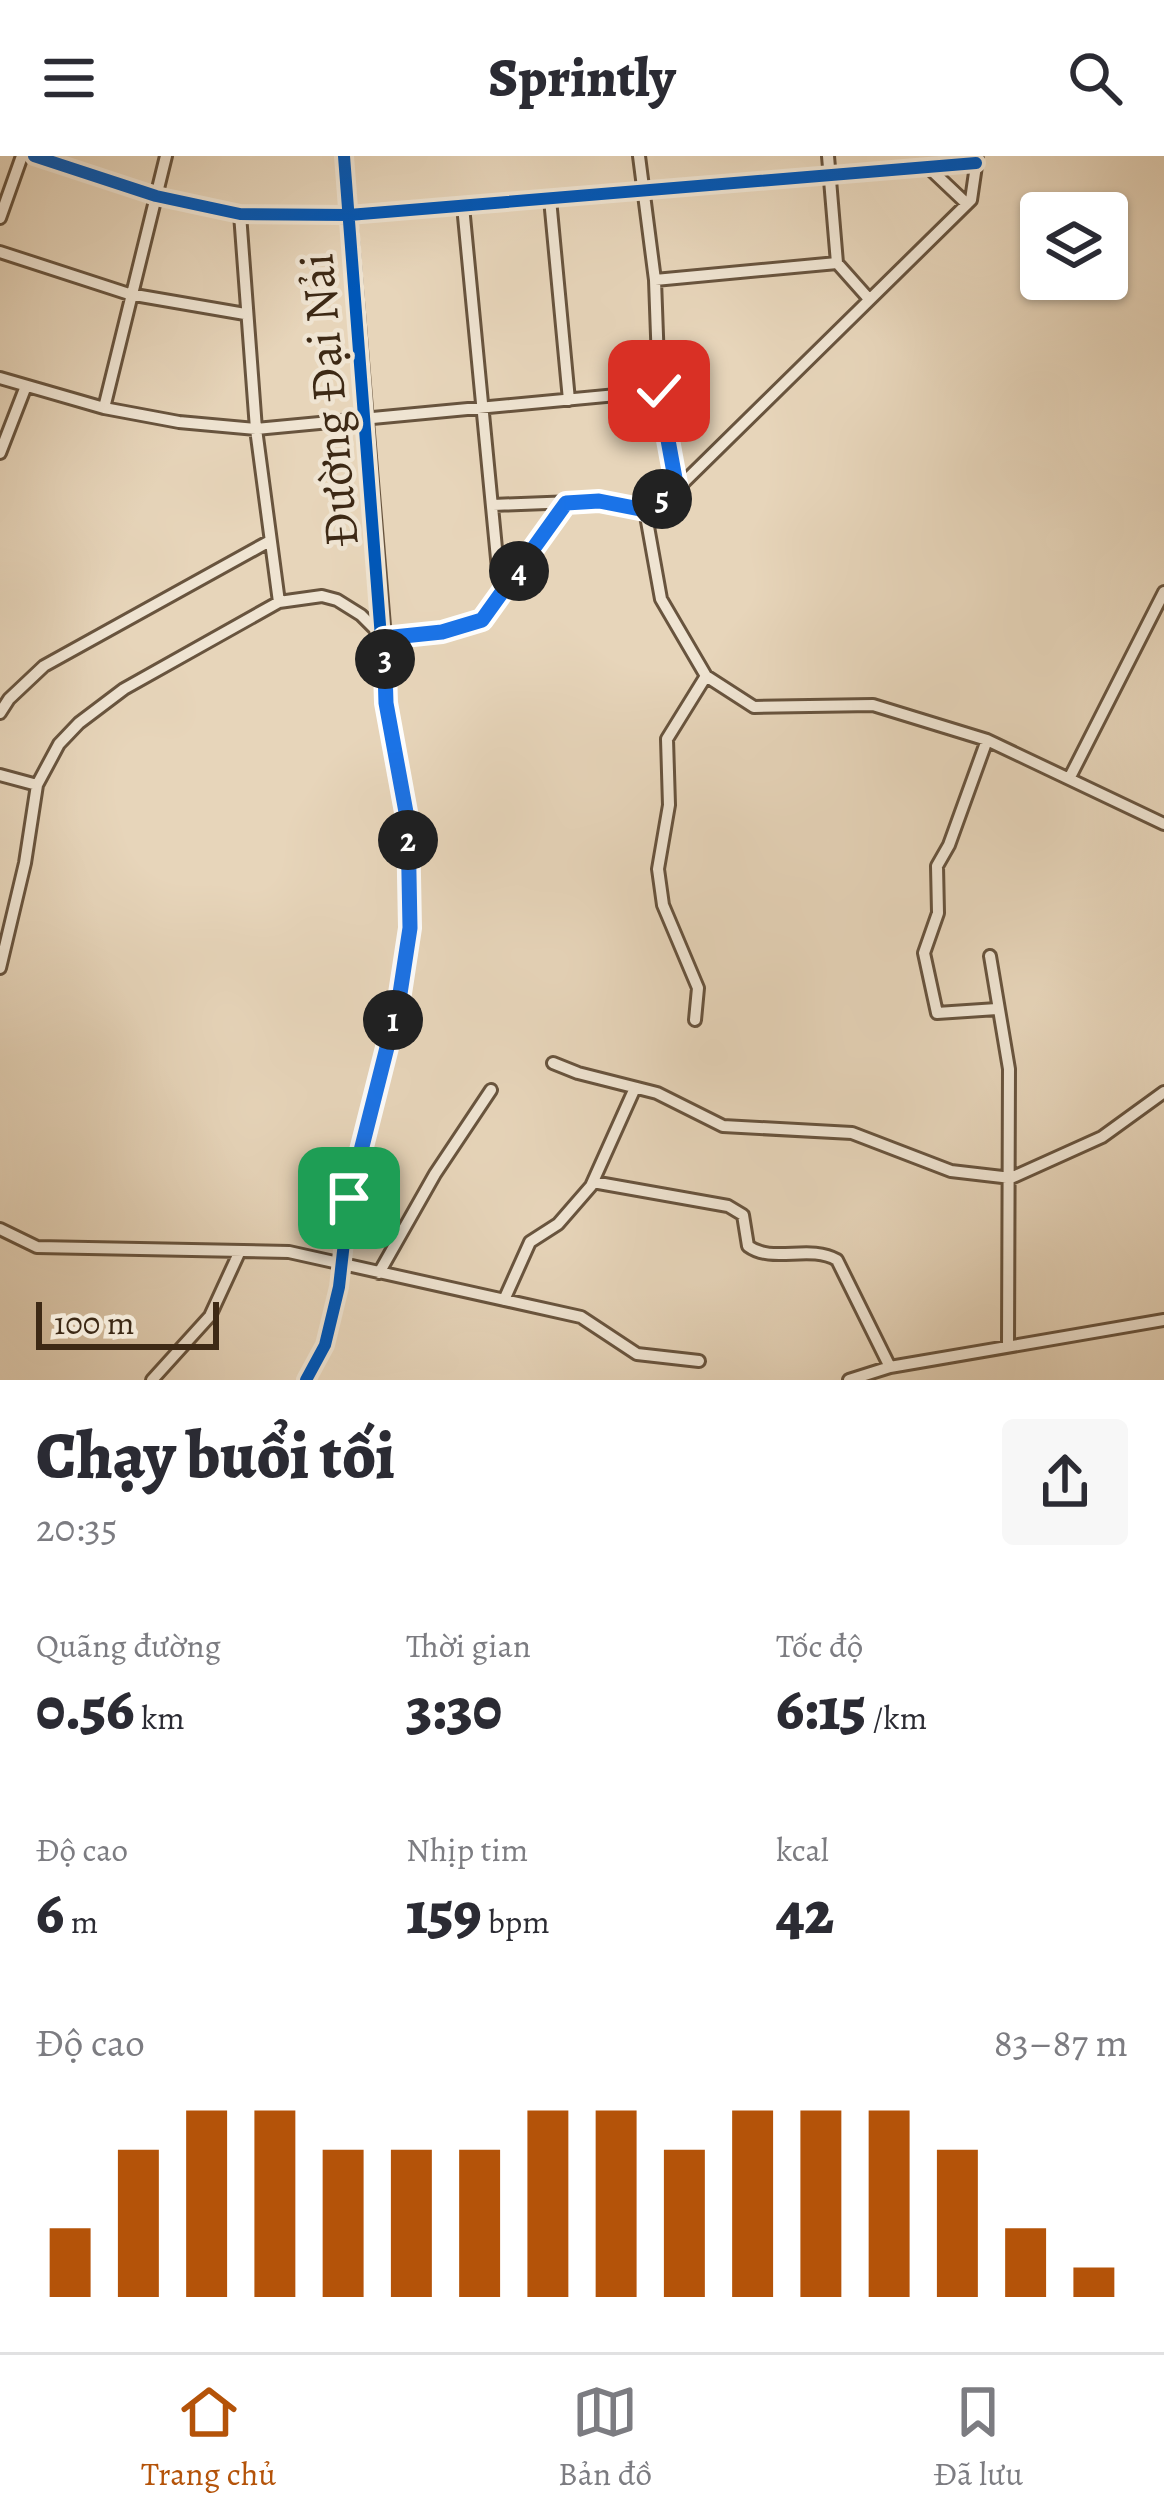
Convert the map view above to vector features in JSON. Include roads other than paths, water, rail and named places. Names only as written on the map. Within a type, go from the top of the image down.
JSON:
[{"type":"street","points":[[0,218],[22,156]]},
{"type":"street","points":[[34,156],[156,196],[240,214],[349,215],[929,168],[977,159],[968,204],[677,489],[645,510],[599,501],[493,505]]},
{"type":"street","points":[[104,408],[166,156]]},
{"type":"street","name":"Đường Đại Nải","points":[[344,156],[384,638]]},
{"type":"street","points":[[639,156],[655,280],[659,391],[677,489]]},
{"type":"street","points":[[828,156],[837,263],[868,299]]},
{"type":"street","points":[[929,168],[968,204]]},
{"type":"street","points":[[550,199],[569,400]]},
{"type":"street","points":[[463,206],[498,569],[510,584]]},
{"type":"street","points":[[240,214],[256,429],[279,602]]},
{"type":"street","points":[[0,252],[129,294],[245,314]]},
{"type":"street","points":[[655,280],[837,263]]},
{"type":"street","points":[[0,378],[104,408],[179,422],[256,429],[659,391]]},
{"type":"street","points":[[0,453],[26,386]]},
{"type":"street","points":[[384,638],[477,623],[566,503]]},
{"type":"street","points":[[645,510],[661,598],[706,676],[754,707],[873,706],[987,740],[1164,824]]},
{"type":"street","points":[[0,713],[44,666],[268,542]]},
{"type":"street","points":[[1070,777],[1164,592]]},
{"type":"street","points":[[0,968],[38,785],[59,744],[79,723],[124,689],[279,602],[322,596],[337,600],[384,638],[386,703],[408,823],[410,928],[399,1000],[349,1198],[339,1287],[325,1345],[306,1380]]},
{"type":"street","points":[[695,1020],[698,988],[663,905],[658,869],[669,805],[667,739],[706,676]]},
{"type":"street","points":[[987,740],[950,845],[938,861],[938,913],[924,953],[937,1013],[997,1009]]},
{"type":"street","points":[[0,776],[38,785]]},
{"type":"street","points":[[990,956],[1009,1069],[1008,1346]]},
{"type":"street","points":[[553,1063],[670,1098],[723,1126],[852,1133],[951,1171],[1011,1178],[1102,1137],[1164,1092]]},
{"type":"street","points":[[504,1300],[530,1242],[559,1224],[593,1183],[635,1088]]},
{"type":"street","points":[[379,1274],[435,1174],[491,1090]]},
{"type":"street","points":[[593,1183],[728,1206],[742,1215],[748,1246],[756,1252],[816,1253],[837,1260],[890,1367]]},
{"type":"street","points":[[0,1229],[37,1246],[289,1252],[340,1261],[379,1274],[580,1317],[637,1354],[699,1361]]},
{"type":"street","points":[[152,1380],[210,1316],[239,1253]]},
{"type":"street","points":[[849,1380],[890,1367],[1164,1319]]}]
